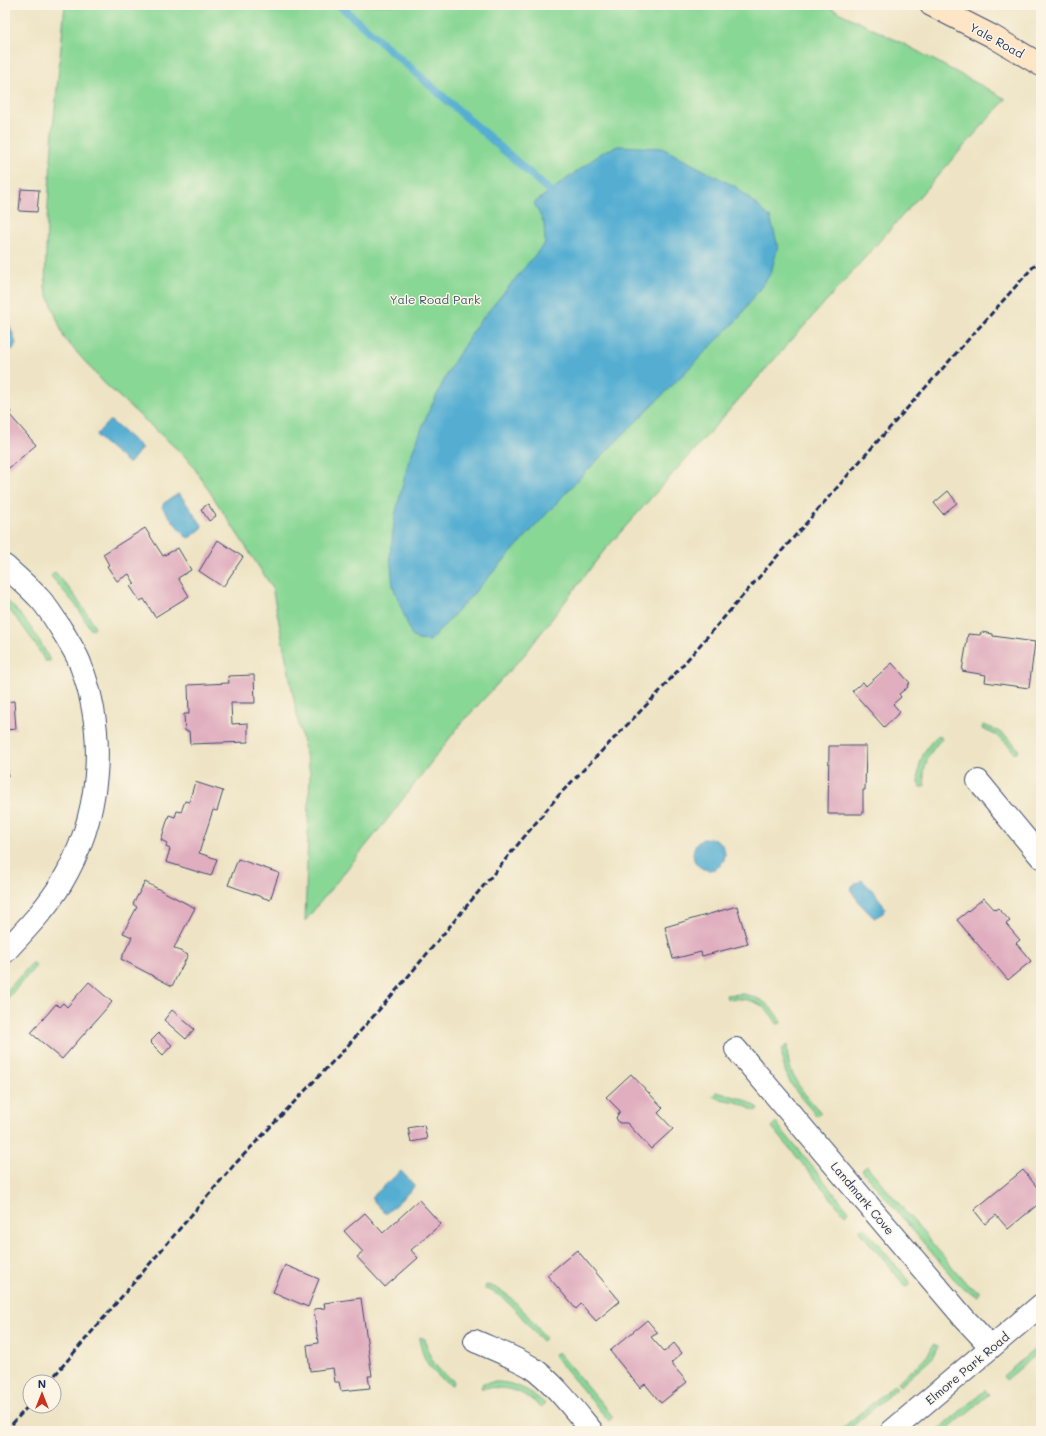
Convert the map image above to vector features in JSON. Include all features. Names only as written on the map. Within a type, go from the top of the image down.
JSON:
[{"type":"main road","name":"Yale Road","points":[[931,5],[992,36],[1041,66]]},
{"type":"street","points":[[5,566],[41,600],[59,625],[74,650],[81,665],[91,699],[98,746],[97,772],[92,804],[80,843],[69,870],[48,903],[5,952]]},
{"type":"street","points":[[978,781],[1041,857]]},
{"type":"street","name":"Landmark Cove","points":[[736,1049],[964,1318],[991,1347]]},
{"type":"street","name":"Elmore Park Road","points":[[892,1431],[1041,1305]]},
{"type":"street","points":[[475,1341],[530,1367],[540,1374],[567,1401],[592,1431]]},
{"type":"green space","name":"Yale Road Park","points":[[65,5],[824,5],[904,44],[1006,99],[603,552],[525,654],[459,726],[386,821],[305,921],[310,772],[299,725],[272,587],[189,460],[104,383],[64,338],[45,287],[47,220],[53,130]]},
{"type":"green space","points":[[55,572],[91,620],[95,627],[91,630],[78,608],[51,576]]},
{"type":"green space","points":[[5,599],[30,627],[50,661],[45,661],[27,632],[5,606]]},
{"type":"green space","points":[[983,725],[1004,735],[1016,746],[1019,751],[1015,754],[1001,738],[982,729]]},
{"type":"green space","points":[[939,735],[942,739],[933,749],[927,760],[924,773],[925,786],[920,788],[919,773],[922,758],[933,740]]},
{"type":"green space","points":[[33,962],[36,966],[5,1001],[5,993]]},
{"type":"green space","points":[[742,994],[755,997],[766,1003],[781,1023],[777,1024],[768,1011],[762,1006],[750,1000],[727,999],[726,995]]},
{"type":"green space","points":[[787,1045],[790,1066],[793,1074],[802,1090],[821,1113],[817,1116],[792,1086],[788,1078],[783,1060],[782,1049]]},
{"type":"green space","points":[[716,1092],[743,1099],[759,1108],[755,1111],[737,1102],[712,1096]]},
{"type":"green space","points":[[776,1123],[849,1211],[845,1215],[772,1127]]},
{"type":"green space","points":[[867,1166],[965,1282],[969,1286],[979,1291],[978,1296],[964,1289],[954,1279],[862,1170]]},
{"type":"green space","points":[[864,1227],[911,1284],[906,1287],[859,1230]]},
{"type":"green space","points":[[486,1285],[504,1292],[512,1299],[527,1314],[546,1338],[542,1341],[509,1303],[493,1292],[485,1289]]},
{"type":"green space","points":[[420,1337],[425,1339],[428,1352],[438,1369],[454,1381],[452,1385],[439,1377],[429,1366],[422,1353]]},
{"type":"green space","points":[[1041,1344],[1041,1351],[1006,1380],[1003,1376]]},
{"type":"green space","points":[[933,1345],[938,1347],[931,1359],[900,1386],[897,1382],[913,1370],[927,1356]]},
{"type":"green space","points":[[558,1352],[613,1417],[609,1421],[554,1356]]},
{"type":"green space","points":[[497,1382],[523,1388],[545,1404],[541,1407],[534,1401],[513,1390],[481,1388],[483,1383]]},
{"type":"green space","points":[[894,1385],[897,1388],[847,1431],[839,1431]]},
{"type":"green space","points":[[985,1390],[989,1394],[946,1431],[937,1431]]},
{"type":"water","points":[[618,146],[662,148],[736,187],[770,217],[778,246],[771,273],[738,319],[573,485],[430,641],[418,640],[412,636],[393,586],[390,555],[395,516],[408,463],[428,413],[450,368],[476,326],[545,243],[544,223],[534,203],[603,152]]},
{"type":"water","points":[[5,313],[16,343],[13,349],[5,352]]},
{"type":"water","points":[[109,421],[111,421],[141,447],[130,463],[128,463],[97,437],[97,434]]},
{"type":"water","points":[[178,494],[202,525],[201,529],[189,538],[185,536],[162,507],[164,503]]},
{"type":"water","points":[[709,838],[715,839],[722,845],[725,854],[724,860],[718,867],[709,870],[703,869],[696,863],[693,854],[694,848],[700,841]]},
{"type":"water","points":[[862,880],[875,893],[885,908],[883,913],[874,918],[861,905],[850,889],[853,885]]},
{"type":"water","points":[[401,1171],[415,1186],[386,1214],[371,1198]]},
{"type":"building","points":[[21,189],[39,190],[37,212],[19,211]]},
{"type":"building","points":[[5,405],[11,412],[9,414],[36,445],[9,468],[5,463]]},
{"type":"building","points":[[948,491],[957,503],[943,514],[934,503]]},
{"type":"building","points":[[208,504],[216,516],[209,521],[201,509]]},
{"type":"building","points":[[145,528],[163,556],[178,548],[191,570],[178,578],[189,596],[155,617],[144,599],[140,601],[130,586],[135,584],[129,574],[117,581],[107,566],[109,565],[103,554]]},
{"type":"building","points":[[218,540],[243,557],[223,587],[199,571]]},
{"type":"building","points":[[981,632],[993,634],[993,636],[1035,642],[1029,688],[985,682],[986,675],[962,671],[968,634],[980,635]]},
{"type":"building","points":[[892,663],[910,683],[907,685],[908,687],[899,694],[901,697],[893,704],[900,712],[884,727],[852,691],[863,682],[866,686]]},
{"type":"building","points":[[254,675],[255,703],[231,703],[232,724],[248,723],[248,742],[190,744],[189,731],[185,731],[184,714],[189,714],[188,685],[229,683],[228,676]]},
{"type":"building","points":[[14,701],[16,729],[5,730],[5,702]]},
{"type":"building","points":[[829,746],[866,746],[863,814],[828,814]]},
{"type":"building","points":[[6,759],[8,776],[5,776]]},
{"type":"building","points":[[195,782],[223,791],[217,811],[213,810],[199,853],[217,859],[211,876],[166,862],[170,849],[166,847],[167,843],[161,840],[169,815],[175,817],[177,811],[181,812],[185,801],[189,802]]},
{"type":"building","points":[[238,859],[279,873],[270,900],[228,885]]},
{"type":"building","points":[[145,882],[195,908],[174,948],[188,955],[172,986],[121,959],[132,937],[123,933],[137,907],[133,904]]},
{"type":"building","points":[[984,898],[995,910],[998,908],[1010,921],[1006,924],[1020,940],[1016,943],[1031,961],[1008,980],[957,920]]},
{"type":"building","points":[[737,906],[748,944],[702,956],[701,952],[673,959],[665,927]]},
{"type":"building","points":[[89,982],[112,1002],[62,1059],[31,1033],[56,1004],[59,1007],[63,1003],[67,1007]]},
{"type":"building","points":[[172,1010],[194,1029],[186,1039],[164,1020]]},
{"type":"building","points":[[159,1033],[172,1045],[163,1055],[150,1042]]},
{"type":"building","points":[[631,1074],[663,1108],[658,1113],[673,1129],[651,1149],[627,1123],[619,1123],[616,1118],[620,1111],[606,1097]]},
{"type":"building","points":[[424,1125],[427,1139],[411,1142],[408,1128]]},
{"type":"building","points":[[1023,1170],[1041,1192],[1041,1202],[1008,1229],[996,1215],[985,1224],[974,1210]]},
{"type":"building","points":[[419,1200],[441,1224],[411,1250],[418,1258],[385,1287],[357,1257],[363,1252],[344,1231],[365,1213],[383,1233]]},
{"type":"building","points":[[577,1250],[620,1301],[596,1321],[581,1304],[576,1309],[547,1275]]},
{"type":"building","points":[[285,1265],[319,1279],[308,1307],[273,1292]]},
{"type":"building","points":[[361,1298],[372,1376],[368,1376],[370,1388],[341,1391],[339,1382],[335,1382],[333,1368],[310,1371],[307,1345],[318,1343],[314,1309],[325,1308],[324,1303]]},
{"type":"building","points":[[647,1320],[658,1333],[651,1337],[664,1352],[674,1343],[682,1353],[671,1363],[687,1382],[661,1403],[645,1384],[640,1388],[610,1351]]},
{"type":"building","points":[[1022,1427],[1026,1431],[1017,1431]]},
{"type":"waterway","points":[[339,5],[550,191]]},
{"type":"railway","points":[[56,1374],[234,1165],[343,1051],[406,979],[559,795],[660,691],[861,460],[1041,258]]},
{"type":"railway","points":[[6,1431],[22,1413]]}]
